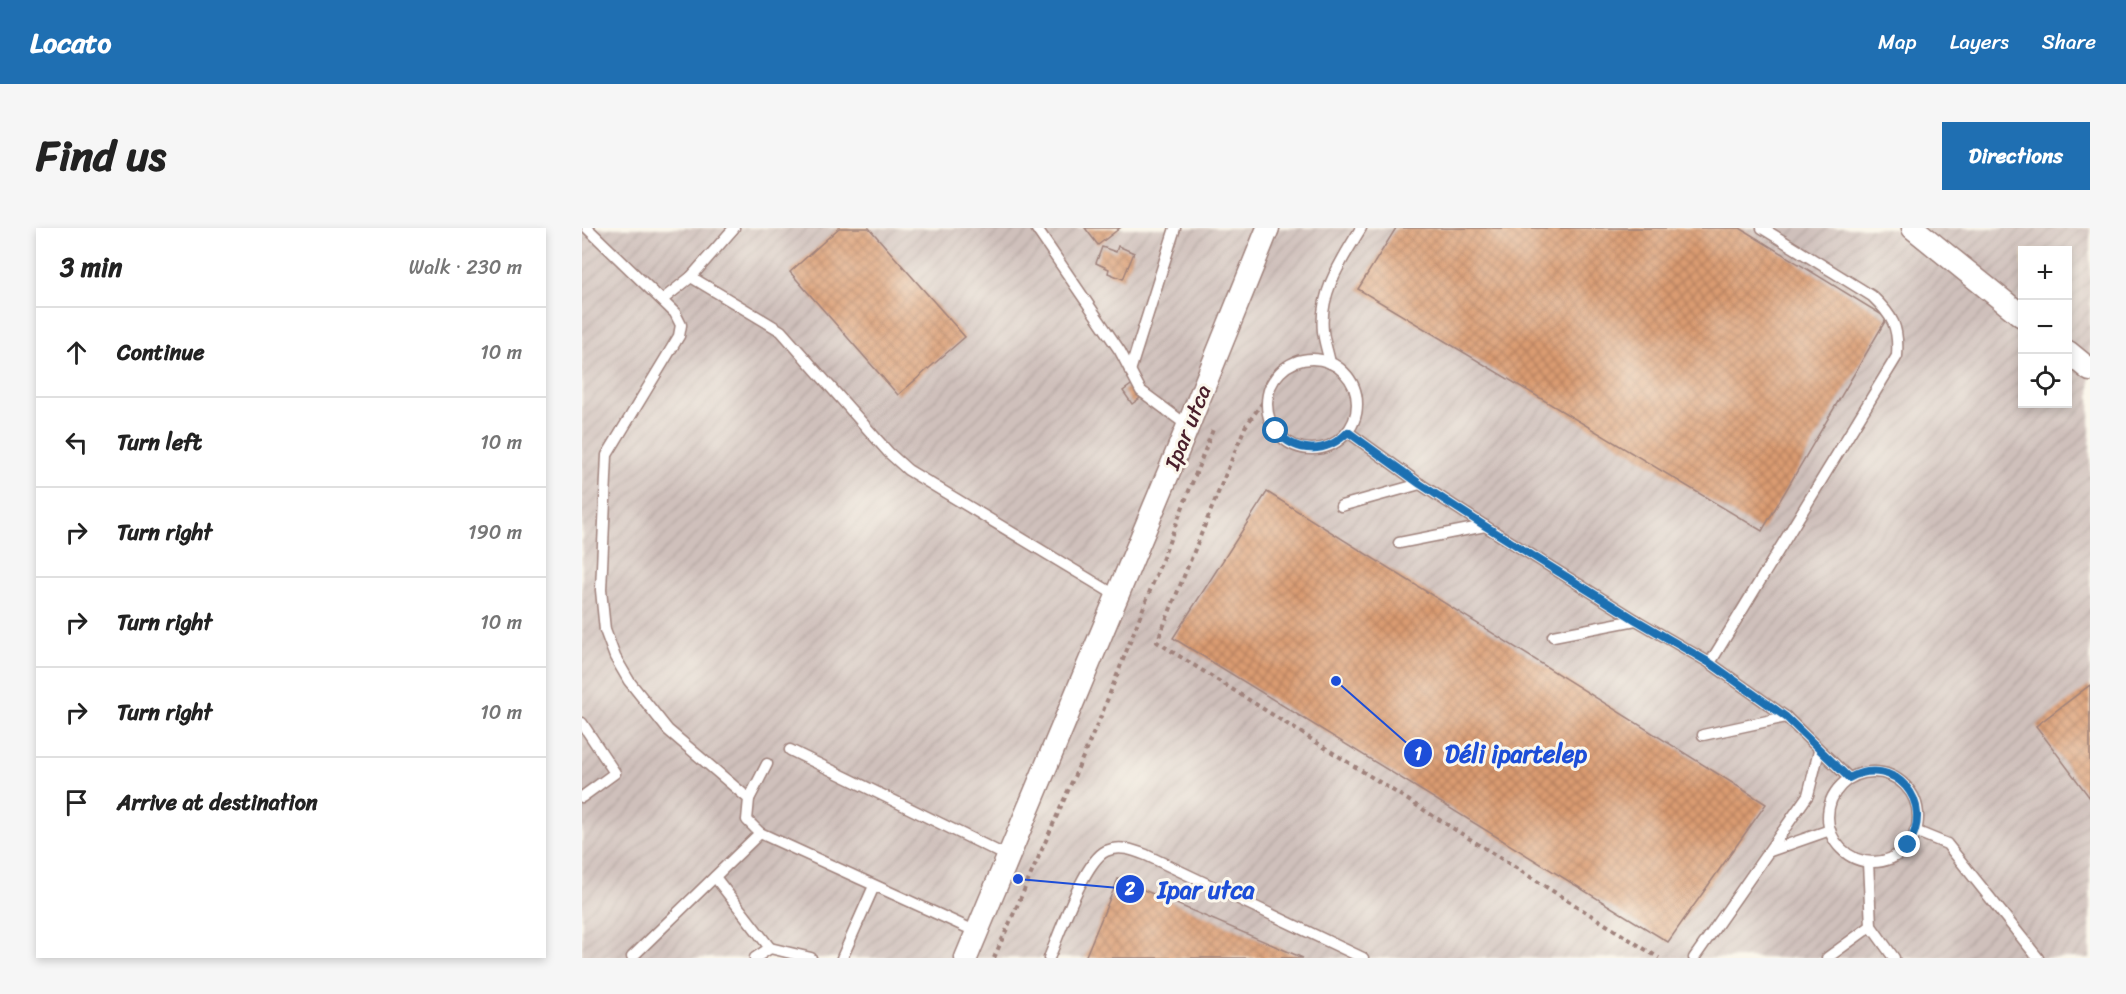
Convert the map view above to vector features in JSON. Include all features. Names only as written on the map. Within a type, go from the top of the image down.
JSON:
[{"type":"street","name":"Ipar utca","points":[[966,958],[1118,596],[1268,228]]},
{"type":"street","points":[[1913,228],[2018,313]]},
{"type":"street","points":[[2070,354],[2090,370]]},
{"type":"lane","points":[[587,228],[675,313],[681,325],[679,336],[607,455],[600,590],[605,630],[615,657],[629,681],[668,730],[749,798]]},
{"type":"lane","points":[[662,300],[691,277],[734,228]]},
{"type":"lane","points":[[1036,228],[1120,351],[1141,391],[1188,426]]},
{"type":"lane","points":[[1130,371],[1175,228]]},
{"type":"lane","points":[[1330,363],[1323,330],[1325,301],[1332,278],[1361,228]]},
{"type":"lane","points":[[1710,663],[1898,356],[1899,337],[1893,321],[1872,296],[1762,228]]},
{"type":"lane","points":[[691,277],[782,332],[889,453],[908,470],[1118,596]]},
{"type":"lane","points":[[1309,359],[1330,363],[1348,376],[1356,396],[1356,411],[1348,432],[1336,442],[1323,448],[1307,449],[1293,445],[1281,436],[1272,424],[1267,410],[1268,395],[1277,375],[1295,362],[1309,359]]},
{"type":"lane","points":[[1348,432],[1420,484],[1485,526],[1710,663],[1786,717],[1849,778]]},
{"type":"lane","points":[[1341,506],[1420,484]]},
{"type":"lane","points":[[1399,543],[1485,526]]},
{"type":"lane","points":[[1552,636],[1636,620]]},
{"type":"lane","points":[[1703,735],[1786,717]]},
{"type":"lane","points":[[582,723],[615,773],[582,797]]},
{"type":"lane","points":[[790,750],[1007,856]]},
{"type":"lane","points":[[1694,958],[1808,795],[1819,751]]},
{"type":"lane","points":[[767,764],[749,798],[747,820],[760,833],[977,932]]},
{"type":"lane","points":[[1877,772],[1891,776],[1903,784],[1916,802],[1918,816],[1915,831],[1908,845],[1897,855],[1868,862],[1854,858],[1841,849],[1830,830],[1828,815],[1830,801],[1838,788],[1849,778],[1862,773],[1877,772]]},
{"type":"lane","points":[[1770,851],[1830,830]]},
{"type":"lane","points":[[1915,831],[1947,844],[2038,958]]},
{"type":"lane","points":[[633,958],[760,833]]},
{"type":"lane","points":[[1049,958],[1085,875],[1104,852],[1118,848],[1131,849],[1146,855],[1363,958]]},
{"type":"lane","points":[[1868,862],[1871,926],[1894,958]]},
{"type":"lane","points":[[715,877],[770,948],[811,958]]},
{"type":"lane","points":[[842,958],[874,886]]},
{"type":"lane","points":[[1827,958],[1871,926]]},
{"type":"lane","points":[[755,958],[770,948]]},
{"type":"path","points":[[1268,395],[1245,427],[1157,642],[1659,958]]},
{"type":"path","points":[[994,958],[1101,716],[1218,417]]},
{"type":"shaded area","points":[[582,228],[2090,228],[2090,958],[582,958]]},
{"type":"building","points":[[839,228],[869,228],[965,337],[898,395],[790,272]]},
{"type":"building","points":[[1085,228],[1120,228],[1098,245]]},
{"type":"building","points":[[1396,228],[1740,228],[1887,318],[1762,531],[1358,289]]},
{"type":"building","points":[[1118,246],[1134,253],[1123,279],[1108,273],[1109,269],[1096,263],[1102,247],[1116,252]]},
{"type":"building","points":[[1134,383],[1144,395],[1132,404],[1123,391]]},
{"type":"building","points":[[1267,492],[1766,804],[1668,942],[1173,638]]},
{"type":"building","points":[[2090,685],[2090,798],[2036,726]]},
{"type":"building","points":[[1118,879],[1303,958],[1085,958]]},
{"type":"place","name":"Déli ipartelep","points":[[1336,681]]},
{"type":"place","name":"Ipar utca","points":[[1018,879]]},
{"type":"route","points":[[1276,431],[1293,445],[1307,449],[1330,446],[1348,432],[1420,484],[1485,526],[1710,663],[1786,717],[1849,778],[1862,773],[1877,772],[1898,779],[1916,802],[1917,824],[1908,845]]}]
